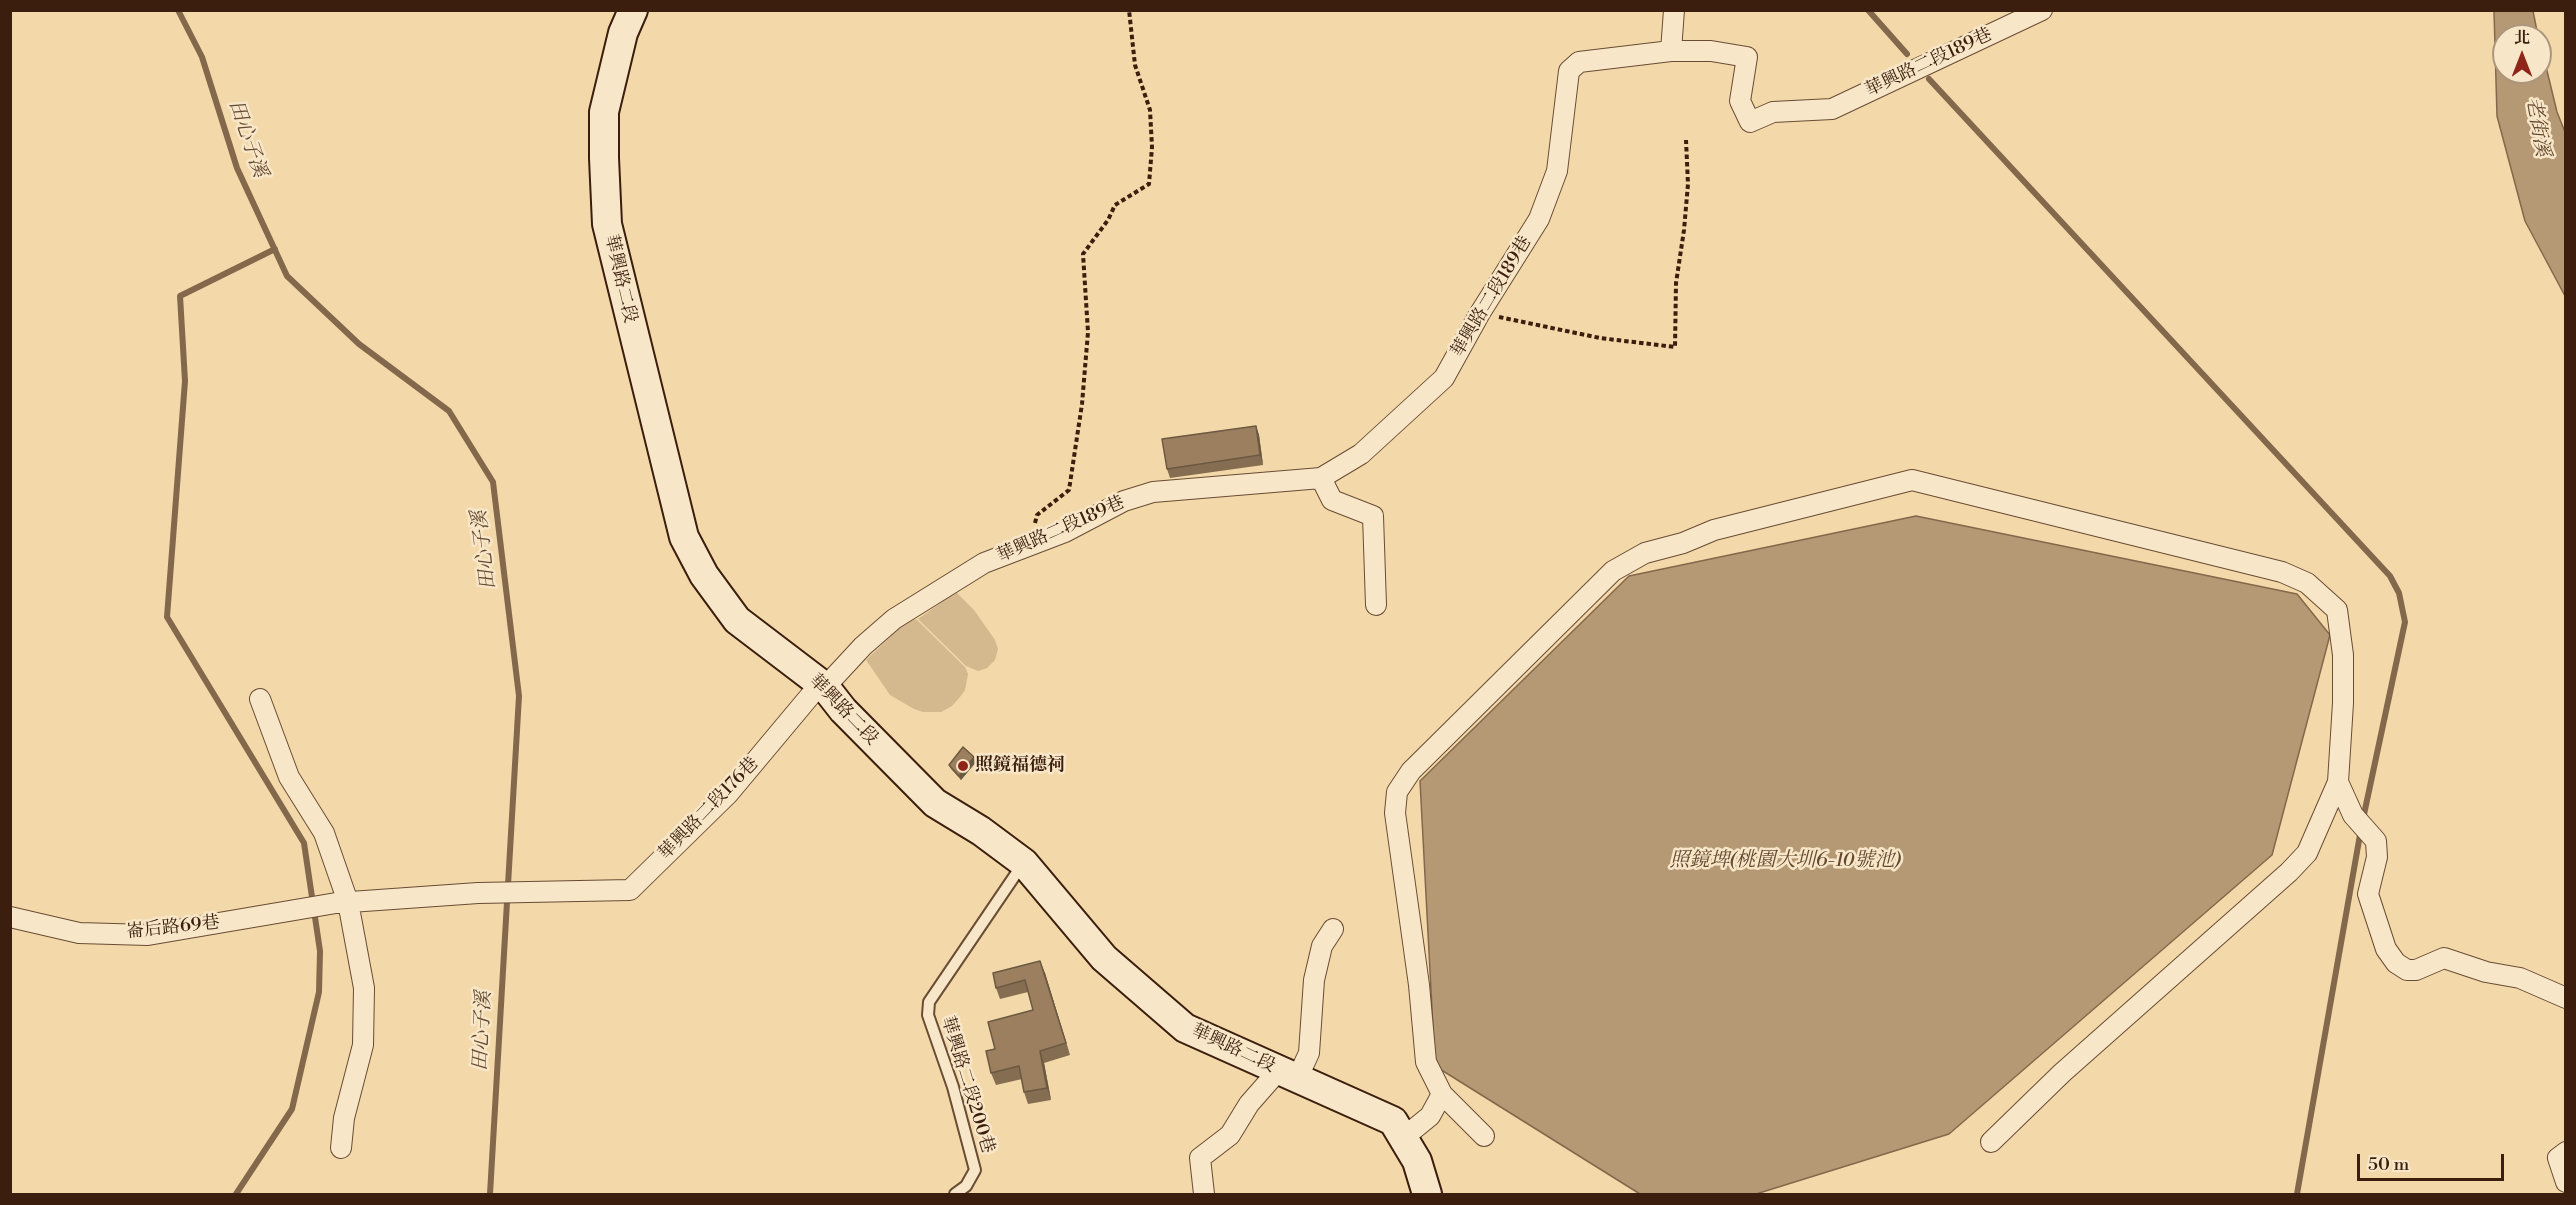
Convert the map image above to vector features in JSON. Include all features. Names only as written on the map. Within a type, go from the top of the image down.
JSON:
[{"type":"street","name":"華興路二段","points":[[633,10],[623,33],[604,112],[607,224],[684,537],[705,575],[737,620],[825,687],[843,710],[934,804],[981,831],[1024,863],[1104,958],[1185,1028],[1393,1121],[1417,1161],[1426,1194]]},
{"type":"street","points":[[1671,51],[1674,10]]},
{"type":"street","name":"華興路二段189巷","points":[[825,687],[863,646],[894,619],[984,563],[1065,532],[1124,501],[1153,492],[1321,478],[1361,454],[1444,378],[1480,313],[1539,219],[1557,171],[1569,71],[1579,62],[1671,51],[1710,51],[1747,57],[1740,101],[1750,122],[1773,112],[1832,109],[2042,10]]},
{"type":"street","points":[[1321,478],[1332,500],[1373,516],[1376,605]]},
{"type":"street","points":[[1484,1136],[1442,1094],[1426,1062],[1419,985],[1395,813],[1397,792],[1411,771],[1613,571],[1645,553],[1683,543],[1714,530],[1912,480],[2282,572],[2307,584],[2337,610],[2343,655],[2343,703],[2338,782],[2307,853],[2289,872],[2062,1073],[1992,1142]]},
{"type":"street","name":"華興路二段176巷","points":[[478,893],[630,890],[728,794],[815,690],[825,687]]},
{"type":"street","points":[[260,699],[289,777],[324,833],[348,902],[364,988],[363,1045],[344,1118],[341,1148]]},
{"type":"street","points":[[2338,782],[2353,815],[2376,841],[2377,857],[2368,894],[2386,949],[2396,963],[2407,970],[2416,970],[2444,958],[2486,972],[2520,978],[2565,998]]},
{"type":"street","name":"崙后路69巷","points":[[10,917],[80,933],[148,935],[326,904],[478,893]]},
{"type":"street","points":[[1204,1194],[1200,1158],[1230,1135],[1249,1104],[1288,1075],[1309,1053],[1314,980],[1322,946],[1333,929]]},
{"type":"street","points":[[1403,1138],[1430,1116],[1442,1094]]},
{"type":"street","points":[[2565,1152],[2558,1158],[2565,1182]]},
{"type":"lane","name":"華興路二段200巷","points":[[955,1194],[966,1186],[975,1170],[953,1087],[928,1015],[929,1002],[1024,863]]},
{"type":"path","points":[[1031,545],[1037,515],[1069,490],[1082,404],[1088,332],[1083,254],[1108,220],[1115,205],[1149,184],[1152,147],[1150,110],[1135,65],[1129,10]]},
{"type":"path","points":[[1480,313],[1600,338],[1675,347],[1676,283],[1688,184],[1686,140]]},
{"type":"shaded area","points":[[956,592],[974,610],[995,640],[998,649],[995,660],[987,668],[978,671],[966,666],[918,619]]},
{"type":"shaded area","points":[[916,619],[965,667],[968,674],[965,690],[952,706],[941,712],[923,712],[914,709],[890,695],[866,660],[904,624]]},
{"type":"water","points":[[2494,11],[2533,11],[2536,24],[2494,24]]},
{"type":"water","name":"老街溪","points":[[2496,84],[2550,84],[2565,132],[2565,296],[2525,221],[2497,116]]},
{"type":"water","name":"照鏡埤(桃園大圳6-10號池)","points":[[1916,516],[2297,594],[2330,635],[2272,855],[1949,1134],[1756,1194],[1640,1194],[1435,1066],[1420,781],[1629,576]]},
{"type":"building","points":[[1256,426],[1260,455],[1167,469],[1162,439]]},
{"type":"building","name":"照鏡福德祠","points":[[963,747],[974,757],[959,776],[949,765]]},
{"type":"building","points":[[1040,961],[1066,1043],[1040,1051],[1047,1088],[1024,1092],[1019,1066],[991,1073],[986,1051],[995,1049],[988,1022],[1033,1010],[1025,980],[996,988],[993,973]]},
{"type":"waterway","name":"田心子溪","points":[[178,10],[202,57],[237,168],[287,276],[359,344],[449,411],[493,482],[519,696],[490,1194]]},
{"type":"waterway","points":[[1868,10],[1907,54]]},
{"type":"waterway","points":[[1929,79],[2390,576],[2399,593],[2405,622],[2363,819]]},
{"type":"waterway","points":[[236,1194],[292,1109],[319,992],[320,951],[304,843],[167,617],[185,381],[180,296],[275,249]]},
{"type":"waterway","points":[[2297,1194],[2361,829]]},
{"type":"place","name":"照鏡福德祠","points":[[963,766]]}]
